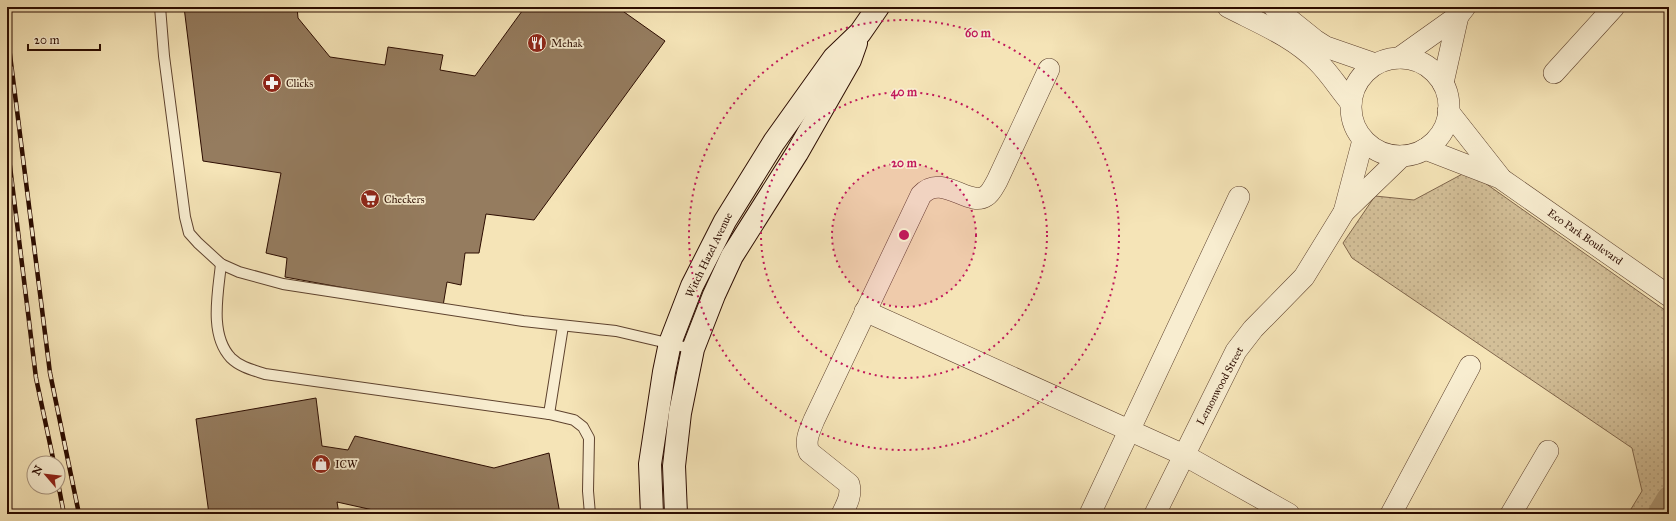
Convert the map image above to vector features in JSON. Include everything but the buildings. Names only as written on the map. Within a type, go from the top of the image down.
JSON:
[{"type":"street","name":"Witch Hazel Avenue","points":[[652,514],[650,464],[663,379],[670,343],[692,286],[725,221],[774,142],[834,58],[860,33],[878,7]]},
{"type":"street","points":[[1228,7],[1287,38],[1308,53],[1319,62],[1351,103]]},
{"type":"street","points":[[1274,7],[1314,40],[1326,47],[1375,64]]},
{"type":"street","points":[[1554,73],[1614,7]]},
{"type":"street","points":[[1399,58],[1462,12]]},
{"type":"street","points":[[1442,83],[1462,12]]},
{"type":"street","name":"Witch Hazel Avenue","points":[[676,514],[674,466],[680,414],[693,349],[714,295],[732,256],[797,153],[850,60],[860,33]]},
{"type":"street","points":[[1387,59],[1412,59],[1424,64],[1435,72],[1442,83],[1447,96],[1448,111],[1441,132],[1434,141],[1425,149],[1414,154],[1402,156],[1387,154],[1374,149],[1363,140],[1356,129],[1351,116],[1351,103],[1353,92],[1365,71],[1375,64],[1387,59]]},
{"type":"street","points":[[842,514],[851,490],[849,484],[809,452],[806,446],[807,438],[814,420],[921,195],[925,190],[939,187],[978,198],[985,197],[990,193],[1050,69]]},
{"type":"street","name":"Eco Park Boulevard","points":[[1448,111],[1500,178]]},
{"type":"street","name":"Lemonwood Street","points":[[1344,212],[1363,140]]},
{"type":"street","name":"Eco Park Boulevard","points":[[1425,149],[1500,178],[1669,296]]},
{"type":"street","name":"Lemonwood Street","points":[[1155,514],[1236,351],[1253,329],[1304,277],[1344,212],[1402,156]]},
{"type":"street","points":[[1090,514],[1128,430],[1240,197]]},
{"type":"street","points":[[865,311],[1184,455],[1290,514]]},
{"type":"street","points":[[1391,514],[1470,366]]},
{"type":"street","points":[[1511,514],[1548,451]]},
{"type":"lane","points":[[160,7],[164,56],[185,217],[189,233],[221,264],[239,272],[283,284],[523,321],[616,331],[693,349]]},
{"type":"lane","points":[[221,264],[216,315],[222,346],[232,359],[247,368],[265,374],[549,414],[574,420],[583,427],[589,438],[588,491],[590,514]]},
{"type":"lane","points":[[549,414],[563,326]]},
{"type":"shaded area","points":[[1468,171],[1669,313],[1669,514],[1628,514],[1642,491],[1632,448],[1352,258],[1343,243],[1375,196],[1414,200]]},
{"type":"waterway","points":[[1660,514],[1669,499]]},
{"type":"railway","points":[[7,31],[50,373],[79,514]]},
{"type":"railway","points":[[7,142],[36,378],[52,455]]},
{"type":"railway","points":[[60,495],[64,514]]},
{"type":"place","name":"Mehak","points":[[537,43]]},
{"type":"place","name":"Clicks","points":[[272,83]]},
{"type":"place","name":"Checkers","points":[[370,199]]},
{"type":"place","name":"ICW","points":[[321,464]]}]
